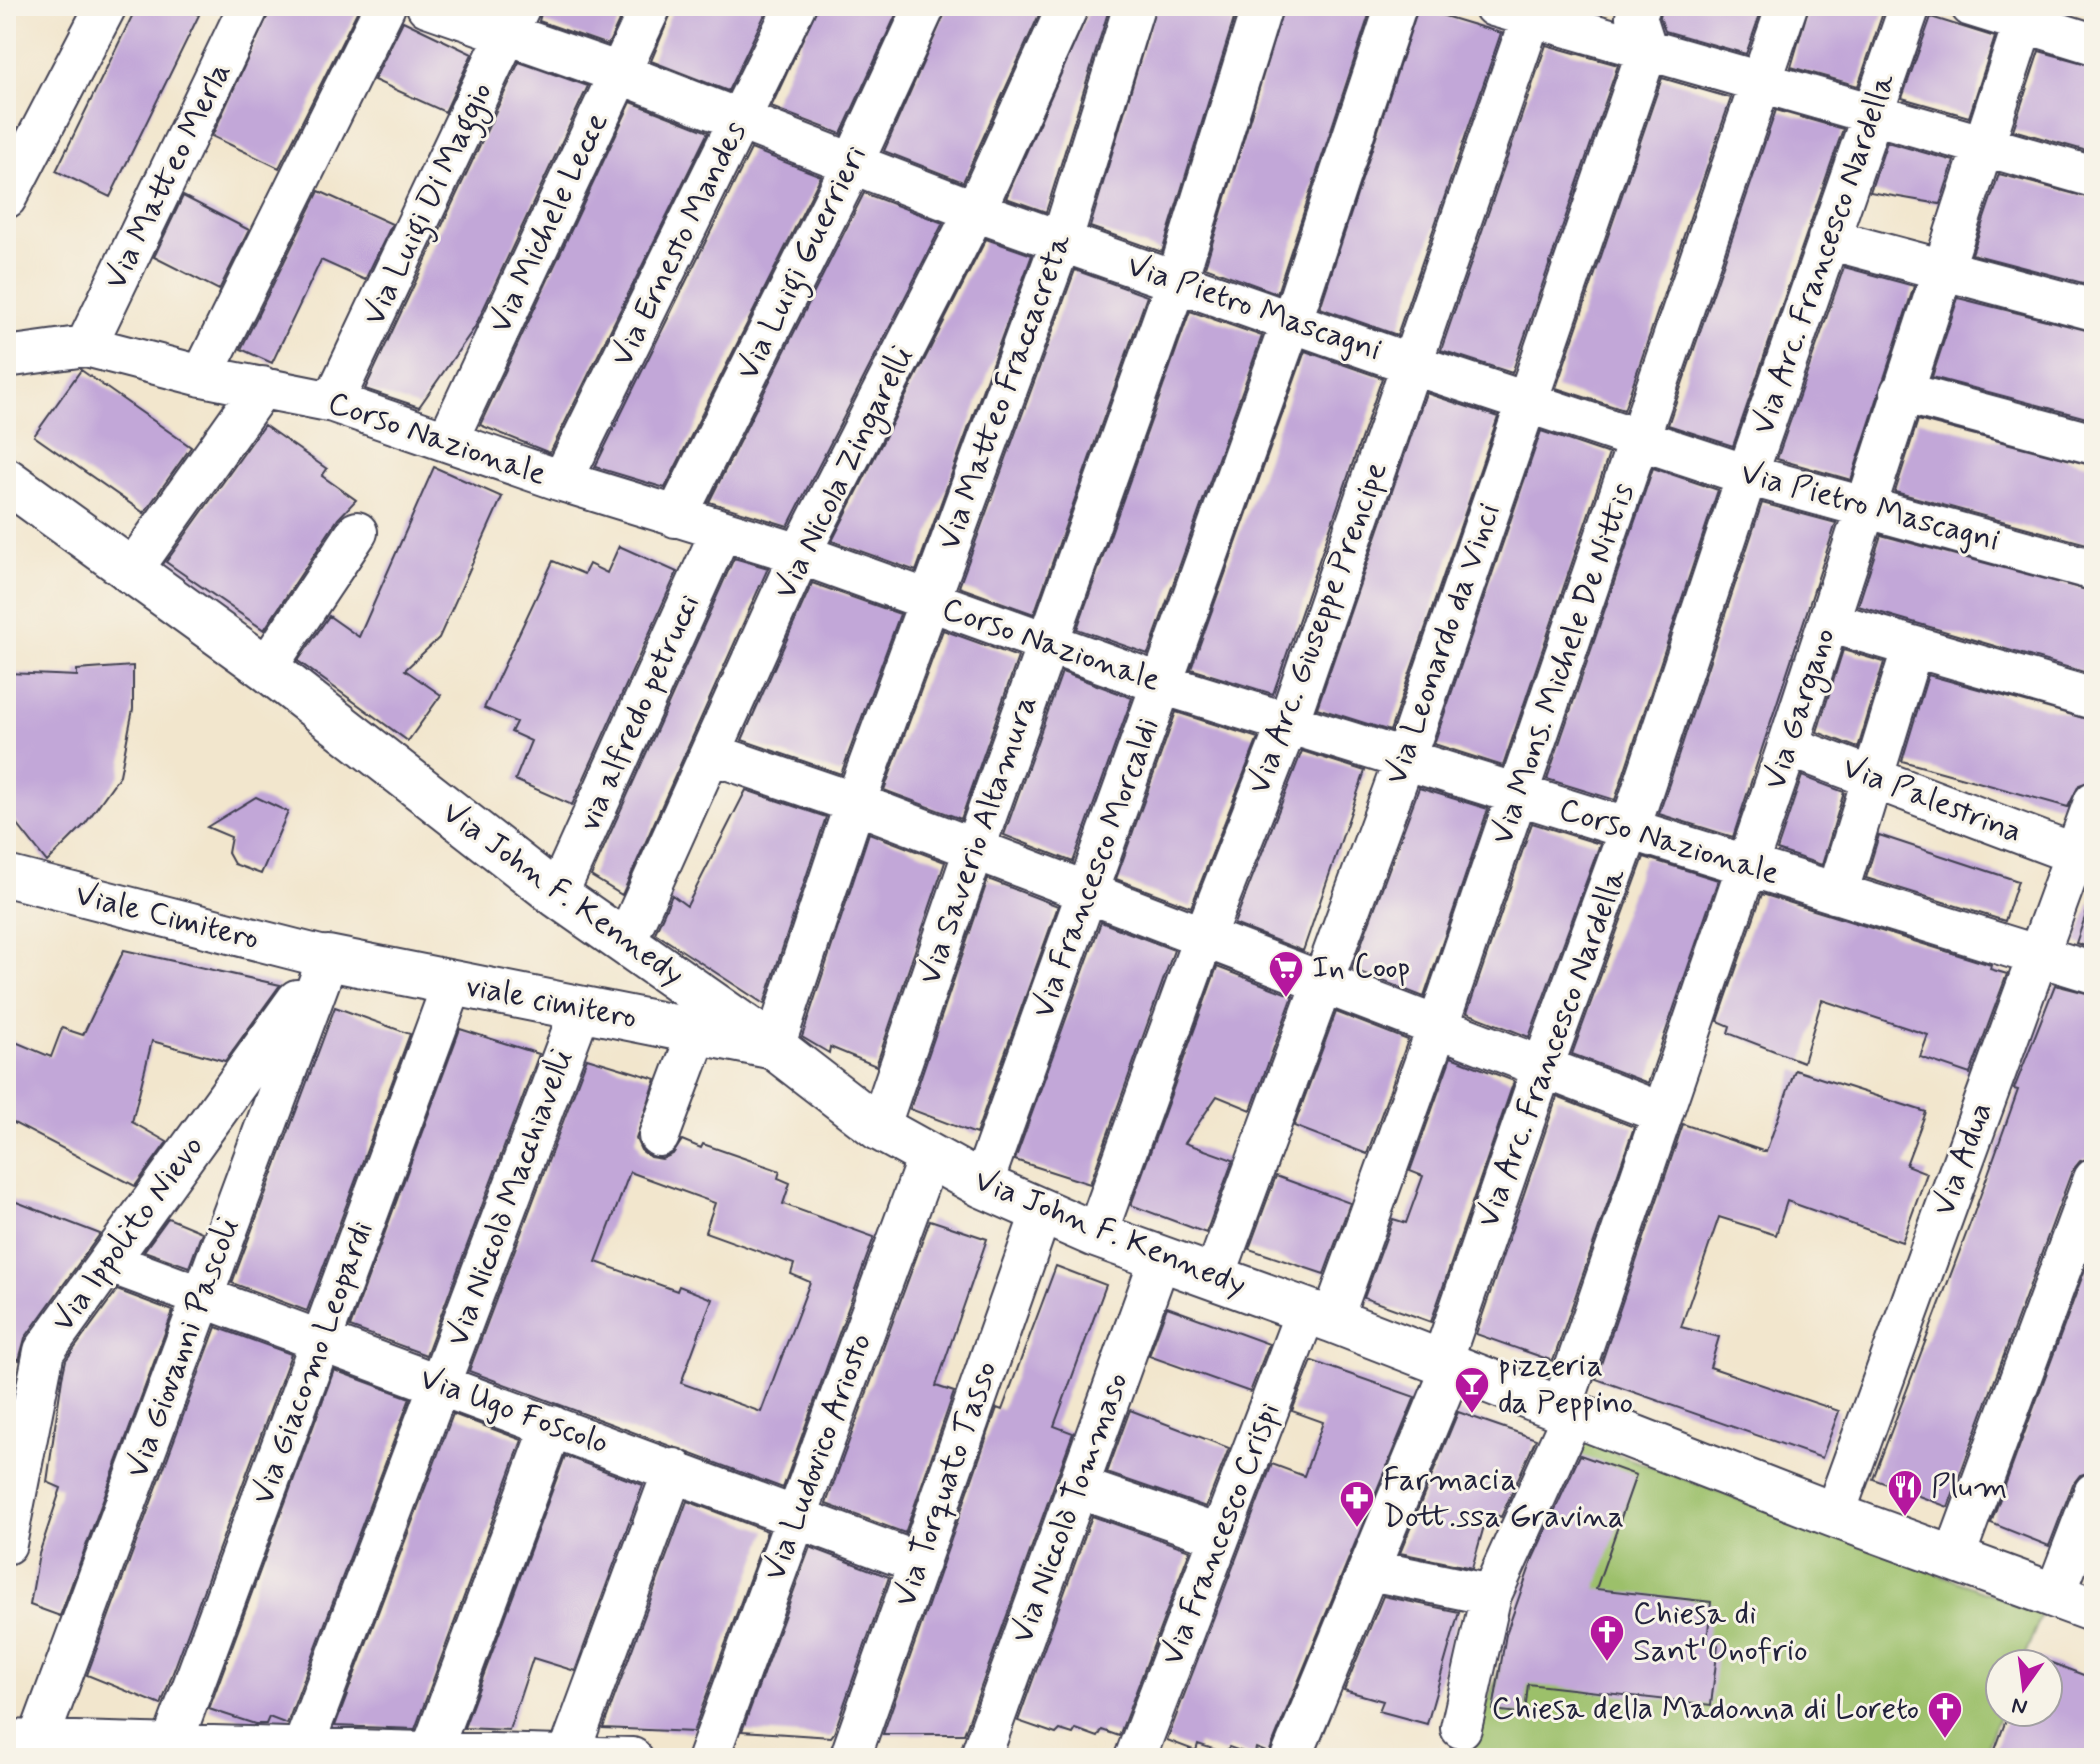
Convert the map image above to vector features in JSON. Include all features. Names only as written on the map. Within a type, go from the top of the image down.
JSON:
[{"type":"main road","name":"Via John F. Kennedy","points":[[6,480],[130,573],[266,668],[557,895],[774,1047],[879,1128],[982,1185],[1096,1235],[1319,1315],[1834,1515],[2074,1603]]},
{"type":"main road","name":"viale cimitero","points":[[328,958],[774,1047]]},
{"type":"street","points":[[6,198],[106,6]]},
{"type":"street","name":"Via Matteo Merla","points":[[86,346],[249,6]]},
{"type":"street","points":[[202,376],[385,6]]},
{"type":"street","name":"Via Pietro Mascagni","points":[[427,6],[514,21],[619,73],[852,165],[1176,283],[1411,364],[1747,475],[2094,570]]},
{"type":"street","name":"Via Michele Lecce","points":[[448,439],[651,6]]},
{"type":"street","name":"Via Ernesto Mandes","points":[[562,481],[795,6]]},
{"type":"street","name":"Via Luigi Guerrieri","points":[[676,517],[852,165],[925,6]]},
{"type":"street","name":"Via Nicola Zingarelli","points":[[625,943],[960,205],[1068,6]]},
{"type":"street","name":"Via Matteo Fraccacreta","points":[[774,1047],[855,803],[1062,239],[1134,6]]},
{"type":"street","name":"Via Saverio Altamura","points":[[879,1128],[974,850],[1176,283],[1262,6]]},
{"type":"street","name":"Via Francesco Morcaldi","points":[[982,1185],[1291,323],[1396,6]]},
{"type":"street","points":[[1640,6],[1636,17],[1647,51]]},
{"type":"street","name":"Via Mons. Michele De Nittis","points":[[1319,1315],[1438,1026],[1642,438],[1787,6]]},
{"type":"street","name":"Via Arc. Francesco Nardella","points":[[1291,1758],[1370,1570],[1446,1366],[1542,1069],[1630,828],[1747,475],[1910,6]]},
{"type":"street","points":[[1971,6],[2026,14],[2094,44]]},
{"type":"street","points":[[1512,12],[1984,142],[2094,177]]},
{"type":"street","name":"Via Arc. Giuseppe Prencipe","points":[[1096,1235],[1203,939],[1288,723],[1411,364],[1512,12]]},
{"type":"street","name":"Via Gargano","points":[[1461,1728],[1491,1595],[1567,1412],[1662,1113],[1788,746],[2026,14]]},
{"type":"street","name":"Via Luigi Di Maggio","points":[[333,402],[514,21]]},
{"type":"street","name":"Via Leonardo da Vinci","points":[[1214,1278],[1404,761],[1647,51]]},
{"type":"street","points":[[1828,239],[2094,310]]},
{"type":"street","name":"Corso Nazionale","points":[[6,357],[86,346],[202,376],[333,402],[448,439],[562,481],[800,554],[1162,684],[2094,973]]},
{"type":"street","points":[[130,573],[262,387]]},
{"type":"street","points":[[1901,392],[2094,444]]},
{"type":"street","name":"via alfredo petrucci","points":[[557,895],[721,531]]},
{"type":"street","points":[[266,668],[357,532]]},
{"type":"street","points":[[1829,622],[1912,649],[2094,699]]},
{"type":"street","points":[[1837,894],[1912,649]]},
{"type":"street","name":"Via Palestrina","points":[[1788,746],[2075,854]]},
{"type":"street","points":[[712,754],[855,803],[1662,1113]]},
{"type":"street","name":"Via Adua","points":[[1834,1515],[2094,802]]},
{"type":"street","name":"Viale Cimitero","points":[[6,876],[328,958]]},
{"type":"street","name":"Via Ippolito Nievo","points":[[6,1544],[44,1351],[328,958]]},
{"type":"street","name":"Via Giovanni Pascoli","points":[[23,1739],[202,1297],[328,958]]},
{"type":"street","name":"Via Giacomo Leopardi","points":[[172,1743],[453,983]]},
{"type":"street","name":"Via Niccolò Macchiavelli","points":[[303,1747],[581,1008]]},
{"type":"street","points":[[659,1136],[698,1032]]},
{"type":"street","name":"Via Ludovico Ariosto","points":[[708,1758],[929,1155]]},
{"type":"street","points":[[1954,1558],[2094,1179]]},
{"type":"street","name":"Via Torquato Tasso","points":[[850,1758],[1042,1211]]},
{"type":"street","name":"Via Niccolò Tommaso","points":[[980,1758],[1160,1259]]},
{"type":"street","name":"Via Ugo Foscolo","points":[[108,1262],[674,1469],[919,1563]]},
{"type":"street","name":"Via Francesco Crispi","points":[[1135,1758],[1220,1536],[1319,1315]]},
{"type":"street","points":[[431,1752],[552,1426]]},
{"type":"street","points":[[568,1756],[674,1469]]},
{"type":"street","points":[[1078,1487],[1220,1536]]},
{"type":"street","points":[[2074,1603],[2094,1493]]},
{"type":"street","points":[[1370,1570],[1491,1595]]},
{"type":"street","points":[[23,1739],[632,1758]]},
{"type":"green space","points":[[1582,1441],[2042,1613],[2028,1648],[1984,1648],[1984,1728],[1994,1728],[1982,1758],[1467,1758]]},
{"type":"building","points":[[137,6],[181,6],[199,15],[110,197],[56,171]]},
{"type":"building","points":[[272,6],[359,8],[279,168],[212,136]]},
{"type":"building","points":[[543,6],[626,6],[608,45],[539,21]]},
{"type":"building","points":[[674,6],[769,6],[728,91],[651,61]]},
{"type":"building","points":[[818,6],[900,6],[841,134],[771,107]]},
{"type":"building","points":[[948,6],[1043,6],[963,182],[884,151]]},
{"type":"building","points":[[1091,6],[1110,6],[1046,212],[1006,198]]},
{"type":"building","points":[[1156,6],[1238,6],[1162,252],[1090,227]]},
{"type":"building","points":[[1284,6],[1372,6],[1277,293],[1205,267]]},
{"type":"building","points":[[1662,6],[1763,6],[1746,54],[1665,31],[1660,17]]},
{"type":"building","points":[[1809,6],[1885,7],[1858,86],[1791,67]]},
{"type":"building","points":[[1418,8],[1501,33],[1397,335],[1320,308]]},
{"type":"building","points":[[1931,17],[1995,37],[1969,117],[1902,98]]},
{"type":"building","points":[[403,21],[472,54],[445,112],[374,80]]},
{"type":"building","points":[[1546,45],[1618,65],[1512,373],[1441,350]]},
{"type":"building","points":[[2039,51],[2094,66],[2094,153],[2013,130]]},
{"type":"building","points":[[519,62],[588,86],[475,327],[419,407],[365,389]]},
{"type":"building","points":[[1662,78],[1731,98],[1624,410],[1556,388]]},
{"type":"building","points":[[631,102],[708,132],[550,453],[480,425]]},
{"type":"building","points":[[1776,110],[1843,129],[1733,446],[1668,425]]},
{"type":"building","points":[[1887,142],[1954,161],[1940,204],[1870,192]]},
{"type":"building","points":[[751,149],[821,176],[665,488],[595,467]]},
{"type":"building","points":[[1999,174],[2094,199],[2094,286],[1972,254]]},
{"type":"building","points":[[319,191],[392,224],[365,280],[321,260],[272,363],[241,349]]},
{"type":"building","points":[[864,193],[943,223],[788,526],[709,502]]},
{"type":"building","points":[[183,196],[249,230],[219,290],[154,257]]},
{"type":"building","points":[[986,239],[1032,255],[916,571],[832,541]]},
{"type":"building","points":[[1844,267],[1914,286],[1851,480],[1777,459]]},
{"type":"building","points":[[1075,270],[1147,296],[1034,614],[959,587]]},
{"type":"building","points":[[1958,298],[2094,332],[2094,420],[1932,377]]},
{"type":"building","points":[[1190,311],[1262,336],[1148,654],[1077,629]]},
{"type":"building","points":[[1305,351],[1382,378],[1273,694],[1191,669]]},
{"type":"building","points":[[81,370],[191,447],[144,513],[34,436]]},
{"type":"building","points":[[1426,393],[1498,417],[1390,731],[1317,708]]},
{"type":"building","points":[[1918,420],[2094,466],[2094,546],[1895,492]]},
{"type":"building","points":[[264,425],[327,469],[322,476],[356,500],[338,519],[264,630],[166,562]]},
{"type":"building","points":[[1541,431],[1609,454],[1503,766],[1434,744]]},
{"type":"building","points":[[434,467],[502,497],[439,638],[405,670],[441,695],[408,741],[298,661],[329,616],[359,637]]},
{"type":"building","points":[[1653,468],[1718,490],[1615,800],[1547,779]]},
{"type":"building","points":[[1762,503],[1836,523],[1733,837],[1659,814]]},
{"type":"building","points":[[1881,535],[2094,592],[2094,675],[1858,606]]},
{"type":"building","points":[[619,546],[677,572],[572,805],[515,780],[531,741],[511,732],[516,722],[484,708],[553,561],[584,574],[589,564],[607,573]]},
{"type":"building","points":[[734,558],[768,568],[622,895],[591,876]]},
{"type":"building","points":[[812,583],[900,614],[841,774],[742,740]]},
{"type":"building","points":[[943,630],[1018,657],[961,819],[884,790]]},
{"type":"building","points":[[1843,650],[1884,662],[1858,748],[1817,732]]},
{"type":"building","points":[[133,666],[133,709],[120,775],[85,824],[47,862],[6,810],[8,673],[77,676],[77,670]]},
{"type":"building","points":[[1062,672],[1132,698],[1073,862],[1004,835]]},
{"type":"building","points":[[1928,675],[2094,721],[2094,780],[2079,785],[2068,807],[1902,761]]},
{"type":"building","points":[[1176,712],[1258,738],[1191,907],[1116,879]]},
{"type":"building","points":[[1302,751],[1365,771],[1303,951],[1234,924]]},
{"type":"building","points":[[1802,776],[1844,792],[1822,865],[1777,850]]},
{"type":"building","points":[[1419,788],[1488,809],[1424,997],[1352,969]]},
{"type":"building","points":[[746,790],[826,817],[764,1004],[655,933],[672,895],[687,906]]},
{"type":"building","points":[[256,797],[288,812],[261,874],[234,864],[228,853],[231,837],[207,827]]},
{"type":"building","points":[[1532,823],[1600,844],[1529,1037],[1467,1013]]},
{"type":"building","points":[[869,833],[945,862],[876,1066],[830,1047],[829,1053],[802,1037]]},
{"type":"building","points":[[1879,835],[2018,881],[2005,921],[1866,878]]},
{"type":"building","points":[[1644,857],[1718,880],[1648,1083],[1572,1054]]},
{"type":"building","points":[[988,879],[1058,906],[976,1134],[910,1109]]},
{"type":"building","points":[[1762,894],[1991,965],[1990,969],[2007,974],[1970,1074],[1920,1057],[1928,1035],[1822,1000],[1803,1062],[1728,1033],[1730,1026],[1718,1021]]},
{"type":"building","points":[[2090,903],[2094,904],[2094,949],[2076,943]]},
{"type":"building","points":[[1101,922],[1174,950],[1090,1184],[1015,1160]]},
{"type":"building","points":[[124,950],[280,985],[225,1061],[152,1041],[132,1122],[167,1142],[135,1186],[6,1119],[6,1038],[51,1057],[62,1028],[83,1035]]},
{"type":"building","points":[[1217,967],[1293,996],[1251,1110],[1217,1096],[1185,1143],[1233,1160],[1206,1233],[1131,1205]]},
{"type":"building","points":[[2055,985],[2094,995],[2094,1157],[2080,1161],[2072,1171],[1948,1507],[1873,1479],[1973,1216],[2018,1090],[2014,1089]]},
{"type":"building","points":[[335,1007],[410,1034],[307,1311],[232,1283]]},
{"type":"building","points":[[1336,1012],[1408,1040],[1367,1154],[1294,1126]]},
{"type":"building","points":[[460,1029],[539,1054],[426,1355],[350,1327]]},
{"type":"building","points":[[1451,1057],[1514,1081],[1431,1322],[1364,1298],[1393,1219],[1406,1223],[1423,1176],[1410,1171]]},
{"type":"building","points":[[587,1058],[656,1079],[636,1139],[641,1150],[650,1157],[662,1159],[673,1154],[682,1140],[701,1148],[703,1144],[780,1171],[778,1178],[790,1183],[783,1204],[874,1237],[783,1488],[469,1371]],"holes":[[[630,1172],[715,1203],[705,1232],[794,1264],[791,1274],[810,1282],[761,1412],[681,1383],[712,1299],[679,1286],[677,1291],[596,1262]]]},
{"type":"building","points":[[1795,1070],[1926,1112],[1906,1165],[1927,1173],[1902,1242],[1787,1201],[1776,1235],[1719,1217],[1681,1327],[1719,1337],[1710,1367],[1839,1411],[1822,1458],[1596,1379],[1683,1124],[1766,1152]]},
{"type":"building","points":[[1557,1097],[1634,1127],[1553,1361],[1476,1334]]},
{"type":"building","points":[[1276,1176],[1350,1203],[1324,1274],[1249,1249]]},
{"type":"building","points":[[6,1198],[100,1234],[25,1338],[19,1360],[6,1354]]},
{"type":"building","points":[[168,1218],[202,1232],[189,1267],[144,1251]]},
{"type":"building","points":[[930,1220],[987,1239],[936,1386],[954,1392],[905,1533],[826,1504]]},
{"type":"building","points":[[2094,1245],[2094,1471],[2080,1475],[2073,1484],[2049,1546],[1991,1523]]},
{"type":"building","points":[[1056,1266],[1106,1285],[1054,1426],[1073,1433],[964,1734],[883,1734],[997,1408],[1002,1410]]},
{"type":"building","points":[[117,1290],[173,1311],[60,1616],[30,1605],[39,1554],[61,1488],[47,1482],[62,1378],[66,1360]]},
{"type":"building","points":[[1167,1307],[1269,1344],[1250,1392],[1149,1356]]},
{"type":"building","points":[[216,1327],[291,1354],[161,1705],[87,1675]]},
{"type":"building","points":[[1312,1361],[1415,1397],[1269,1753],[1256,1748],[1254,1756],[1229,1747],[1225,1753],[1198,1744],[1196,1751],[1167,1740],[1272,1464],[1304,1476],[1323,1422],[1292,1411]]},
{"type":"building","points":[[334,1370],[410,1398],[287,1724],[269,1717],[266,1724],[255,1724],[209,1709]]},
{"type":"building","points":[[1130,1410],[1229,1448],[1206,1507],[1107,1473]]},
{"type":"building","points":[[1458,1412],[1536,1439],[1501,1517],[1488,1512],[1472,1568],[1400,1553]]},
{"type":"building","points":[[453,1414],[522,1440],[415,1729],[335,1726]]},
{"type":"building","points":[[1580,1455],[1636,1475],[1596,1589],[1711,1602],[1707,1643],[1718,1645],[1711,1705],[1528,1684],[1525,1714],[1493,1710],[1506,1634],[1533,1558]]},
{"type":"building","points":[[565,1456],[643,1485],[575,1671],[533,1658],[509,1730],[464,1728]]},
{"type":"building","points":[[687,1501],[767,1531],[693,1732],[603,1728]]},
{"type":"building","points":[[1092,1516],[1190,1550],[1119,1736],[1102,1730],[1098,1737],[1076,1729],[1073,1734],[1060,1730],[1056,1734],[1018,1721]]},
{"type":"building","points":[[810,1547],[889,1577],[834,1733],[831,1737],[742,1731]]},
{"type":"building","points":[[1383,1596],[1459,1612],[1427,1724],[1379,1711],[1383,1701],[1344,1690]]},
{"type":"building","points":[[2064,1668],[2094,1679],[2094,1758],[1992,1758],[2003,1728],[2064,1728]]},
{"type":"place","name":"In Coop","points":[[1286,999]]},
{"type":"place","name":"pizzeria da Peppino","points":[[1472,1415]]},
{"type":"place","name":"Plum","points":[[1905,1518]]},
{"type":"place","name":"Farmacia Dott.ssa Gravina","points":[[1357,1529]]},
{"type":"place","name":"Chiesa di Sant'Onofrio","points":[[1607,1663]]},
{"type":"place","name":"Chiesa della Madonna di Loreto","points":[[1945,1740]]}]
